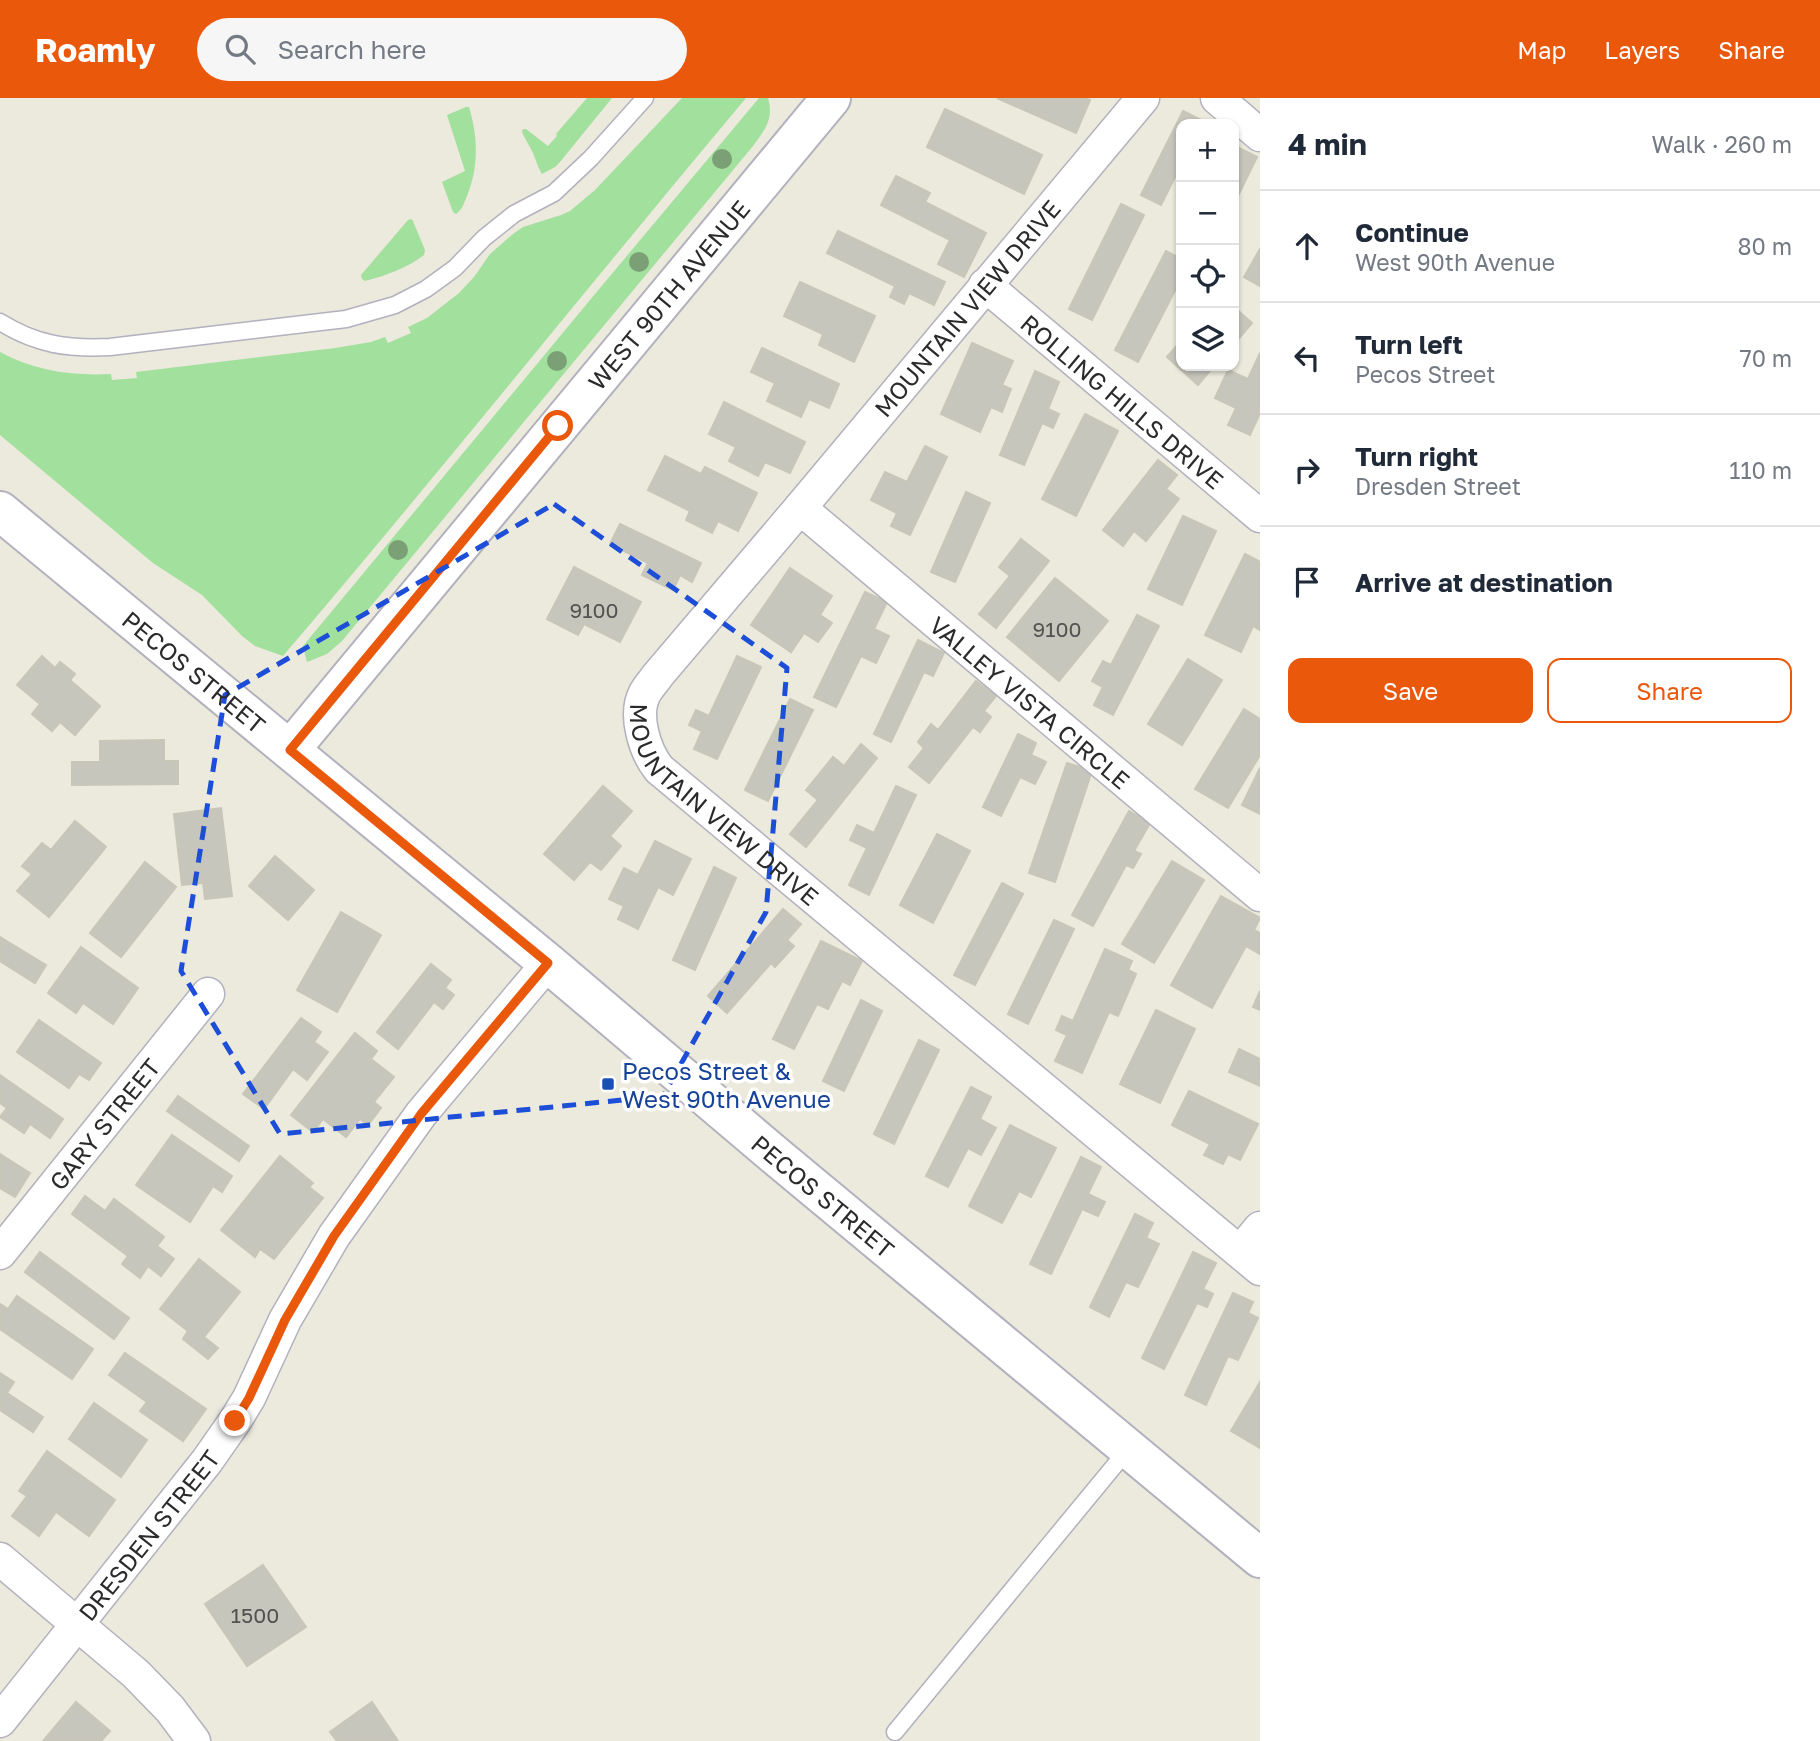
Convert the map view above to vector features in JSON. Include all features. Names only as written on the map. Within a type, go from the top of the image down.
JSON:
[{"type":"main road","name":"WEST 90TH AVENUE","points":[[290,750],[822,101]]},
{"type":"main road","name":"PECOS STREET","points":[[0,511],[548,963],[1260,1558]]},
{"type":"street","name":"MOUNTAIN VIEW DRIVE","points":[[1143,98],[658,675],[643,695],[641,732],[651,759],[659,769],[1250,1261]]},
{"type":"street","points":[[1217,98],[1260,135]]},
{"type":"street","name":"ROLLING HILLS DRIVE","points":[[985,285],[1260,516]]},
{"type":"street","name":"VALLEY VISTA CIRCLE","points":[[800,508],[1260,895]]},
{"type":"street","name":"DRESDEN STREET","points":[[0,1721],[207,1461],[249,1398],[285,1320],[342,1225],[421,1114],[548,963]]},
{"type":"street","name":"GARY STREET","points":[[0,1253],[208,994]]},
{"type":"street","points":[[1250,1261],[1260,1228]]},
{"type":"street","points":[[0,1559],[136,1674],[170,1709],[194,1741]]},
{"type":"lane","points":[[0,322],[19,334],[80,349],[346,319],[395,305],[426,289],[455,268],[484,238],[514,214],[554,193],[591,158],[645,98]]},
{"type":"lane","points":[[895,1732],[1129,1448]]},
{"type":"highlighted area","points":[[554,504],[787,668],[766,912],[663,1096],[280,1134],[181,971],[225,695]]},
{"type":"green space","points":[[587,98],[612,98],[560,162],[542,174],[523,129],[548,146]]},
{"type":"green space","points":[[682,98],[746,98],[283,656],[255,646],[242,636],[202,595],[153,563],[0,435],[0,352],[40,368],[68,373],[111,374],[112,380],[137,378],[136,372],[335,348],[385,337],[388,343],[411,333],[408,327],[427,318],[459,293],[490,254],[513,234],[523,227],[570,211],[595,190]]},
{"type":"green space","points":[[759,98],[768,98],[770,112],[765,129],[753,146],[342,641],[327,654],[307,662],[303,646]]},
{"type":"green space","points":[[469,107],[474,129],[474,174],[467,196],[456,214],[442,182],[465,171],[447,115]]},
{"type":"green space","points":[[412,219],[425,250],[424,255],[388,274],[365,281],[362,279],[361,275],[408,220]]},
{"type":"building","points":[[997,98],[1085,98],[1090,100],[1076,133]]},
{"type":"building","points":[[945,109],[1042,155],[1024,194],[927,147]]},
{"type":"building","points":[[1183,111],[1199,119],[1179,119]]},
{"type":"building","points":[[1176,125],[1176,175],[1161,205],[1141,195]]},
{"type":"building","points":[[1239,148],[1257,157],[1239,194]]},
{"type":"building","points":[[896,176],[930,193],[925,202],[986,233],[964,277],[938,264],[950,240],[881,205]]},
{"type":"building","points":[[1121,204],[1144,215],[1092,320],[1069,309]]},
{"type":"building","points":[[838,231],[945,282],[934,305],[909,293],[904,304],[890,297],[895,286],[827,253]]},
{"type":"building","points":[[1260,249],[1260,286],[1244,277]]},
{"type":"building","points":[[1166,251],[1176,256],[1176,289],[1138,362],[1115,350]]},
{"type":"building","points":[[800,282],[875,316],[854,362],[819,345],[823,334],[784,316]]},
{"type":"building","points":[[1239,311],[1252,323],[1239,338]]},
{"type":"building","points":[[972,343],[1013,361],[1002,385],[1011,389],[1002,412],[991,407],[980,432],[941,414]]},
{"type":"building","points":[[1176,347],[1176,365],[1167,357]]},
{"type":"building","points":[[762,348],[839,384],[829,408],[809,399],[801,417],[767,401],[775,383],[751,372]]},
{"type":"building","points":[[1260,353],[1260,413],[1250,435],[1228,425],[1236,408],[1215,398],[1228,371],[1248,379]]},
{"type":"building","points":[[1035,371],[1059,382],[1048,409],[1059,414],[1053,428],[1042,423],[1024,465],[1000,455]]},
{"type":"building","points":[[1182,371],[1210,371],[1198,385]]},
{"type":"building","points":[[724,402],[805,442],[790,473],[765,462],[758,476],[729,461],[736,447],[709,434]]},
{"type":"building","points":[[1085,414],[1118,431],[1076,516],[1042,499]]},
{"type":"building","points":[[925,446],[947,457],[910,535],[891,526],[897,513],[871,500],[885,472],[907,482]]},
{"type":"building","points":[[665,456],[701,474],[705,467],[757,493],[738,531],[718,521],[712,533],[686,520],[690,511],[648,490]]},
{"type":"building","points":[[1158,460],[1177,475],[1166,489],[1179,499],[1146,541],[1134,531],[1123,546],[1103,530]]},
{"type":"building","points":[[966,492],[990,503],[955,582],[931,572]]},
{"type":"building","points":[[1183,516],[1216,531],[1182,605],[1148,589]]},
{"type":"building","points":[[620,524],[701,563],[692,582],[680,575],[673,590],[642,575],[648,563],[610,544]]},
{"type":"building","points":[[1021,539],[1049,561],[996,628],[979,614],[1010,576],[999,567]]},
{"type":"building","points":[[1245,554],[1260,562],[1260,630],[1253,626],[1241,652],[1205,635]]},
{"type":"building","points":[[574,567],[641,602],[620,642],[584,624],[578,635],[547,619]]},
{"type":"building","points":[[790,568],[832,596],[820,615],[832,623],[818,642],[804,633],[791,652],[751,625]]},
{"type":"building","points":[[1055,578],[1108,621],[1059,681],[1007,637]]},
{"type":"building","points":[[865,592],[887,602],[874,629],[889,636],[876,663],[861,656],[836,707],[814,697]]},
{"type":"building","points":[[1137,615],[1159,626],[1113,715],[1094,705],[1103,687],[1092,681],[1103,661],[1111,665]]},
{"type":"building","points":[[918,640],[944,653],[933,676],[924,672],[891,742],[874,734]]},
{"type":"building","points":[[42,656],[55,668],[60,662],[75,674],[70,680],[100,706],[75,735],[60,722],[52,731],[32,714],[40,704],[17,685]]},
{"type":"building","points":[[737,656],[761,667],[717,759],[694,749],[702,731],[689,725],[696,710],[709,716]]},
{"type":"building","points":[[1188,659],[1222,680],[1182,745],[1148,724]]},
{"type":"building","points":[[976,681],[996,696],[984,711],[991,717],[980,732],[973,727],[929,783],[909,767],[924,748],[918,742],[931,724],[938,730]]},
{"type":"building","points":[[790,699],[813,710],[768,801],[745,790]]},
{"type":"building","points":[[1244,709],[1260,719],[1260,755],[1228,808],[1195,789]]},
{"type":"building","points":[[1018,734],[1036,743],[1031,755],[1046,762],[1035,784],[1020,777],[1001,816],[983,807]]},
{"type":"building","points":[[164,740],[164,761],[178,761],[178,784],[72,785],[72,762],[100,762],[100,741]]},
{"type":"building","points":[[861,744],[877,758],[806,847],[790,834],[818,800],[806,790],[833,757],[844,766]]},
{"type":"building","points":[[1067,763],[1092,771],[1055,882],[1029,873]]},
{"type":"building","points":[[1260,768],[1260,814],[1242,805]]},
{"type":"building","points":[[603,786],[632,811],[610,836],[621,846],[601,870],[590,862],[574,880],[544,854]]},
{"type":"building","points":[[896,786],[916,795],[869,895],[849,885],[867,848],[850,840],[857,825],[874,833]]},
{"type":"building","points":[[221,808],[232,896],[205,899],[203,883],[182,885],[174,814]]},
{"type":"building","points":[[1129,811],[1150,823],[1134,851],[1141,854],[1133,868],[1126,865],[1093,926],[1072,915]]},
{"type":"building","points":[[75,821],[106,847],[49,917],[17,891],[32,874],[22,866],[42,843],[51,850]]},
{"type":"building","points":[[937,834],[970,851],[933,923],[900,905]]},
{"type":"building","points":[[655,841],[691,859],[673,895],[658,887],[638,929],[618,919],[624,906],[609,899],[624,868],[638,875]]},
{"type":"building","points":[[275,856],[314,890],[288,920],[249,886]]},
{"type":"building","points":[[1172,861],[1204,880],[1154,963],[1122,944]]},
{"type":"building","points":[[145,862],[176,887],[121,957],[90,933]]},
{"type":"building","points":[[714,867],[736,878],[695,970],[673,960]]},
{"type":"building","points":[[1002,883],[1023,894],[975,985],[954,975]]},
{"type":"building","points":[[1221,896],[1260,918],[1254,930],[1260,933],[1260,954],[1246,946],[1212,1008],[1171,985]]},
{"type":"building","points":[[783,909],[801,924],[787,940],[794,946],[775,967],[771,963],[727,1013],[708,996]]},
{"type":"building","points":[[341,912],[381,935],[337,1012],[297,990]]},
{"type":"building","points":[[1054,920],[1074,929],[1028,1024],[1008,1014]]},
{"type":"building","points":[[0,937],[46,965],[35,983],[0,961]]},
{"type":"building","points":[[821,941],[862,961],[850,985],[842,981],[828,1009],[817,1004],[794,1049],[773,1039]]},
{"type":"building","points":[[81,947],[138,988],[113,1024],[83,1003],[76,1013],[48,993]]},
{"type":"building","points":[[1105,949],[1132,961],[1128,970],[1136,974],[1118,1016],[1109,1012],[1082,1073],[1055,1061],[1067,1035],[1056,1030],[1062,1016],[1073,1021]]},
{"type":"building","points":[[431,964],[451,980],[445,988],[454,995],[443,1009],[434,1002],[398,1049],[377,1032]]},
{"type":"building","points":[[1260,991],[1260,1010],[1253,1007]]},
{"type":"building","points":[[861,1000],[882,1011],[844,1091],[823,1081]]},
{"type":"building","points":[[1156,1010],[1195,1029],[1160,1103],[1120,1084]]},
{"type":"building","points":[[301,1018],[321,1032],[314,1042],[328,1052],[307,1080],[293,1069],[264,1109],[243,1094]]},
{"type":"building","points":[[39,1020],[101,1063],[89,1080],[79,1074],[69,1088],[17,1052]]},
{"type":"building","points":[[355,1033],[377,1051],[371,1059],[394,1077],[374,1102],[381,1108],[368,1125],[360,1119],[346,1137],[323,1119],[313,1132],[291,1115]]},
{"type":"building","points":[[919,1040],[939,1050],[894,1144],[874,1134]]},
{"type":"building","points":[[1239,1049],[1260,1059],[1260,1086],[1229,1072]]},
{"type":"building","points":[[0,1075],[63,1119],[50,1138],[30,1124],[24,1133],[0,1117],[7,1108],[0,1103]]},
{"type":"building","points":[[971,1087],[991,1097],[980,1119],[996,1128],[981,1155],[968,1148],[948,1187],[926,1176]]},
{"type":"building","points":[[1189,1091],[1258,1124],[1240,1160],[1228,1154],[1223,1164],[1204,1155],[1210,1144],[1172,1125]]},
{"type":"building","points":[[178,1096],[249,1146],[239,1161],[167,1111]]},
{"type":"building","points":[[1010,1125],[1056,1148],[1031,1197],[1019,1191],[1002,1223],[969,1206]]},
{"type":"building","points":[[172,1135],[232,1176],[222,1192],[213,1186],[190,1222],[136,1185]]},
{"type":"building","points":[[0,1154],[30,1173],[15,1197],[0,1188]]},
{"type":"building","points":[[280,1156],[313,1183],[309,1187],[323,1198],[274,1259],[260,1249],[255,1257],[221,1230]]},
{"type":"building","points":[[1081,1157],[1101,1167],[1088,1194],[1105,1202],[1098,1216],[1082,1209],[1051,1274],[1030,1264]]},
{"type":"building","points":[[85,1196],[105,1211],[114,1199],[164,1237],[157,1246],[174,1259],[161,1276],[148,1266],[140,1278],[122,1264],[128,1256],[72,1214]]},
{"type":"building","points":[[1135,1214],[1153,1223],[1146,1238],[1159,1244],[1138,1287],[1126,1282],[1109,1317],[1090,1307]]},
{"type":"building","points":[[40,1252],[129,1318],[114,1339],[25,1272]]},
{"type":"building","points":[[1193,1252],[1216,1263],[1203,1289],[1213,1294],[1207,1307],[1197,1303],[1164,1369],[1142,1358]]},
{"type":"building","points":[[199,1259],[240,1292],[204,1337],[218,1348],[208,1359],[183,1339],[188,1331],[160,1309]]},
{"type":"building","points":[[1233,1293],[1253,1302],[1248,1313],[1258,1318],[1238,1360],[1228,1356],[1206,1405],[1185,1395]]},
{"type":"building","points":[[17,1296],[93,1349],[72,1379],[0,1329],[0,1304],[8,1309]]},
{"type":"building","points":[[125,1353],[206,1409],[183,1441],[140,1411],[147,1402],[109,1375]]},
{"type":"building","points":[[0,1373],[14,1382],[7,1393],[43,1417],[33,1432],[0,1410]]},
{"type":"building","points":[[1260,1382],[1260,1448],[1231,1431]]},
{"type":"building","points":[[94,1403],[147,1440],[121,1477],[69,1439]]},
{"type":"building","points":[[47,1451],[115,1500],[89,1536],[56,1512],[39,1536],[12,1516],[27,1496],[19,1491]]},
{"type":"building","points":[[263,1565],[306,1627],[247,1666],[205,1604]]},
{"type":"building","points":[[76,1702],[110,1731],[101,1741],[43,1741]]},
{"type":"building","points":[[372,1702],[398,1741],[337,1741],[330,1732]]},
{"type":"place","name":"Pecos Street & West 90th Avenue","points":[[608,1084]]},
{"type":"route","points":[[235,1421],[249,1398],[285,1320],[334,1236],[421,1114],[548,963],[290,750],[558,426]]}]
